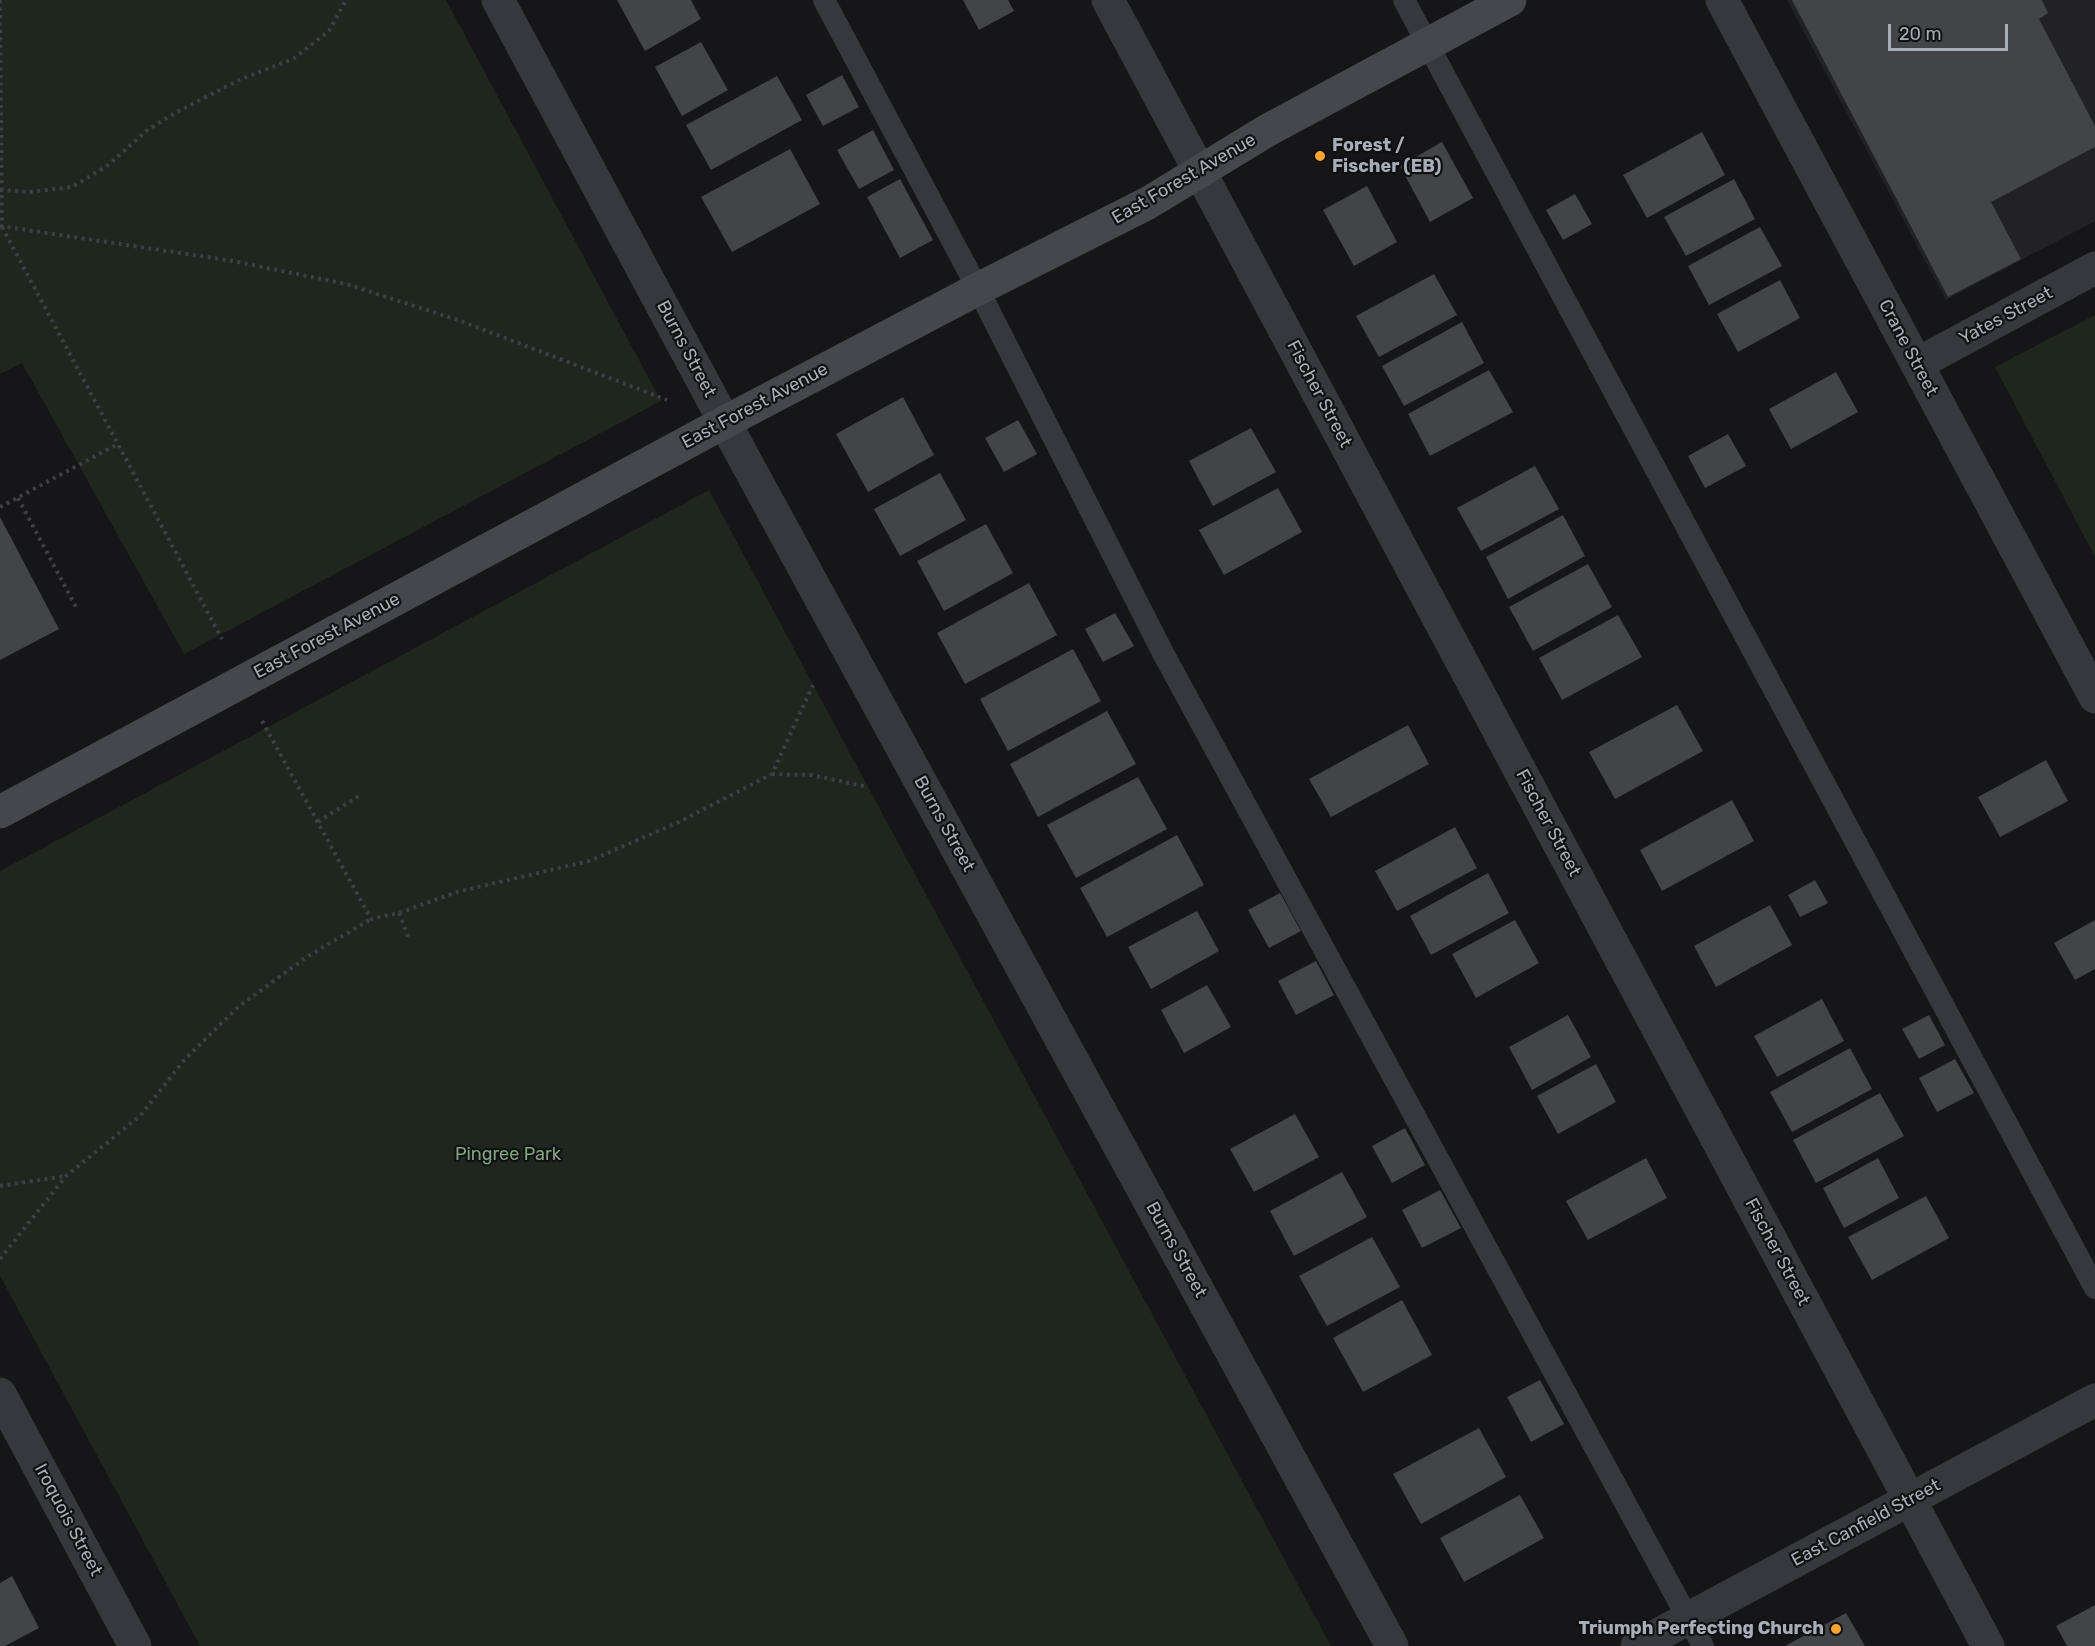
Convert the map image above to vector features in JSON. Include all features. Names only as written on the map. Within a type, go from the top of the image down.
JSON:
[{"type":"main road","name":"East Forest Avenue","points":[[0,812],[725,422],[1148,203],[1268,130],[1510,0]]},
{"type":"street","name":"Burns Street","points":[[498,0],[725,422],[1392,1646]]},
{"type":"street","name":"Fischer Street","points":[[1108,0],[1988,1646]]},
{"type":"street","name":"Crane Street","points":[[1722,0],[2095,697]]},
{"type":"street","name":"Yates Street","points":[[1917,364],[2095,268]]},
{"type":"street","name":"Iroquois Street","points":[[0,1394],[135,1646]]},
{"type":"street","name":"East Canfield Street","points":[[1637,1646],[1696,1632],[1910,1500],[2095,1400]]},
{"type":"lane","points":[[824,0],[978,289],[1168,663],[1696,1632]]},
{"type":"lane","points":[[1404,0],[2095,1288]]},
{"type":"path","points":[[0,0],[1,225],[222,639]]},
{"type":"path","points":[[1,190],[30,192],[72,187],[107,166],[146,131],[175,113],[239,80],[293,59],[329,32],[346,0]]},
{"type":"path","points":[[1,225],[234,261],[346,284],[458,320],[667,400]]},
{"type":"path","points":[[0,507],[118,444]]},
{"type":"path","points":[[18,498],[77,609]]},
{"type":"path","points":[[772,774],[813,685]]},
{"type":"path","points":[[262,721],[372,919]]},
{"type":"path","points":[[0,1259],[66,1176],[141,1116],[184,1059],[237,1008],[305,958],[372,919],[399,913],[457,892],[589,861],[679,822],[772,774],[811,775],[868,787]]},
{"type":"path","points":[[318,822],[360,795]]},
{"type":"path","points":[[399,913],[410,941]]},
{"type":"path","points":[[0,1186],[66,1176]]},
{"type":"shaded area","points":[[1787,0],[2095,0],[2095,221],[1946,300]]},
{"type":"green space","points":[[0,0],[446,0],[661,401],[184,654],[22,363],[0,374]]},
{"type":"green space","points":[[2095,315],[2095,557],[1995,367]]},
{"type":"green space","name":"Pingree Park","points":[[709,490],[1331,1646],[200,1646],[0,1276],[0,871]]},
{"type":"building","points":[[617,0],[691,0],[701,19],[645,51]]},
{"type":"building","points":[[963,0],[1008,0],[1014,11],[979,30]]},
{"type":"building","points":[[1792,0],[2042,0],[2048,13],[2039,19],[2095,126],[2095,147],[1991,202],[2021,259],[1948,297]]},
{"type":"building","points":[[701,42],[728,90],[682,116],[655,67]]},
{"type":"building","points":[[842,75],[859,107],[823,126],[806,95]]},
{"type":"building","points":[[777,76],[802,120],[711,170],[686,125]]},
{"type":"building","points":[[873,130],[894,170],[859,189],[837,150]]},
{"type":"building","points":[[1702,132],[1725,175],[1647,218],[1623,175]]},
{"type":"building","points":[[1442,142],[1473,198],[1430,222],[1400,166]]},
{"type":"building","points":[[790,149],[820,204],[732,252],[701,197]]},
{"type":"building","points":[[900,179],[933,240],[900,258],[867,197]]},
{"type":"building","points":[[1734,179],[1755,219],[1686,256],[1664,217]]},
{"type":"building","points":[[1367,186],[1397,242],[1354,266],[1323,210]]},
{"type":"building","points":[[1575,194],[1592,224],[1563,240],[1546,210]]},
{"type":"building","points":[[1760,227],[1782,266],[1709,305],[1688,266]]},
{"type":"building","points":[[1434,274],[1457,315],[1379,357],[1356,316]]},
{"type":"building","points":[[1780,280],[1800,318],[1738,352],[1717,314]]},
{"type":"building","points":[[1462,322],[1484,363],[1404,406],[1382,366]]},
{"type":"building","points":[[1489,370],[1513,412],[1430,456],[1408,414]]},
{"type":"building","points":[[1836,372],[1858,412],[1791,449],[1769,409]]},
{"type":"building","points":[[903,397],[934,455],[868,492],[836,434]]},
{"type":"building","points":[[1018,420],[1037,454],[1004,472],[985,438]]},
{"type":"building","points":[[1251,428],[1276,472],[1213,506],[1189,461]]},
{"type":"building","points":[[1728,434],[1746,466],[1705,488],[1688,456]]},
{"type":"building","points":[[1535,466],[1559,509],[1481,551],[1457,508]]},
{"type":"building","points":[[940,473],[966,520],[900,556],[874,509]]},
{"type":"building","points":[[1278,488],[1302,532],[1224,575],[1199,530]]},
{"type":"building","points":[[1563,515],[1585,556],[1508,599],[1486,557]]},
{"type":"building","points":[[0,517],[59,629],[0,660]]},
{"type":"building","points":[[986,524],[1013,573],[944,611],[917,561]]},
{"type":"building","points":[[1588,564],[1612,607],[1533,651],[1509,607]]},
{"type":"building","points":[[1029,583],[1057,635],[965,684],[937,633]]},
{"type":"building","points":[[1115,613],[1134,646],[1103,662],[1085,629]]},
{"type":"building","points":[[1618,615],[1642,657],[1562,700],[1539,658]]},
{"type":"building","points":[[1073,649],[1101,701],[1008,751],[980,699]]},
{"type":"building","points":[[1677,705],[1703,751],[1615,799],[1589,752]]},
{"type":"building","points":[[1107,711],[1136,764],[1038,817],[1010,764]]},
{"type":"building","points":[[1408,725],[1429,764],[1331,817],[1309,779]]},
{"type":"building","points":[[2046,760],[2068,801],[2000,837],[1978,797]]},
{"type":"building","points":[[1138,777],[1167,829],[1076,878],[1047,825]]},
{"type":"building","points":[[1732,800],[1754,841],[1662,891],[1640,850]]},
{"type":"building","points":[[1455,827],[1477,868],[1397,911],[1375,871]]},
{"type":"building","points":[[1177,835],[1204,885],[1107,937],[1080,888]]},
{"type":"building","points":[[1488,873],[1509,913],[1431,955],[1410,916]]},
{"type":"building","points":[[1815,880],[1828,903],[1800,917],[1788,895]]},
{"type":"building","points":[[1280,893],[1301,931],[1269,948],[1248,910]]},
{"type":"building","points":[[1770,905],[1792,945],[1716,987],[1694,946]]},
{"type":"building","points":[[1197,911],[1219,951],[1151,989],[1128,947]]},
{"type":"building","points":[[1515,920],[1539,963],[1476,998],[1452,954]]},
{"type":"building","points":[[2095,920],[2095,969],[2075,980],[2054,943]]},
{"type":"building","points":[[1316,961],[1334,995],[1296,1015],[1278,981]]},
{"type":"building","points":[[1207,985],[1231,1027],[1184,1053],[1161,1010]]},
{"type":"building","points":[[1822,999],[1844,1041],[1777,1077],[1754,1036]]},
{"type":"building","points":[[1568,1015],[1591,1057],[1532,1090],[1509,1047]]},
{"type":"building","points":[[1929,1015],[1945,1045],[1919,1059],[1902,1029]]},
{"type":"building","points":[[1850,1048],[1872,1089],[1792,1132],[1770,1092]]},
{"type":"building","points":[[1955,1059],[1974,1093],[1937,1112],[1919,1078]]},
{"type":"building","points":[[1596,1064],[1616,1102],[1558,1134],[1537,1096]]},
{"type":"building","points":[[1880,1093],[1904,1136],[1816,1183],[1793,1140]]},
{"type":"building","points":[[1295,1114],[1319,1157],[1254,1192],[1230,1149]]},
{"type":"building","points":[[1405,1128],[1425,1165],[1392,1183],[1372,1146]]},
{"type":"building","points":[[1646,1158],[1667,1198],[1588,1240],[1566,1201]]},
{"type":"building","points":[[1878,1158],[1899,1198],[1844,1228],[1823,1188]]},
{"type":"building","points":[[1342,1172],[1367,1217],[1294,1256],[1270,1211]]},
{"type":"building","points":[[1440,1190],[1461,1228],[1422,1248],[1402,1210]]},
{"type":"building","points":[[1926,1196],[1949,1238],[1872,1280],[1848,1237]]},
{"type":"building","points":[[1372,1237],[1400,1287],[1327,1326],[1299,1276]]},
{"type":"building","points":[[1402,1300],[1432,1355],[1363,1392],[1333,1338]]},
{"type":"building","points":[[1540,1380],[1564,1424],[1531,1442],[1507,1397]]},
{"type":"building","points":[[1479,1428],[1506,1477],[1421,1524],[1393,1474]]},
{"type":"building","points":[[1520,1495],[1544,1538],[1464,1582],[1440,1538]]},
{"type":"building","points":[[12,1576],[39,1628],[5,1646],[0,1646],[0,1583]]},
{"type":"building","points":[[2095,1605],[2095,1646],[2067,1646],[2056,1626]]},
{"type":"building","name":"Triumph Perfecting Church","points":[[1846,1613],[1865,1646],[1785,1646]]},
{"type":"place","name":"Forest / Fischer (EB)","points":[[1320,156]]},
{"type":"place","name":"Triumph Perfecting Church","points":[[1836,1629]]}]
